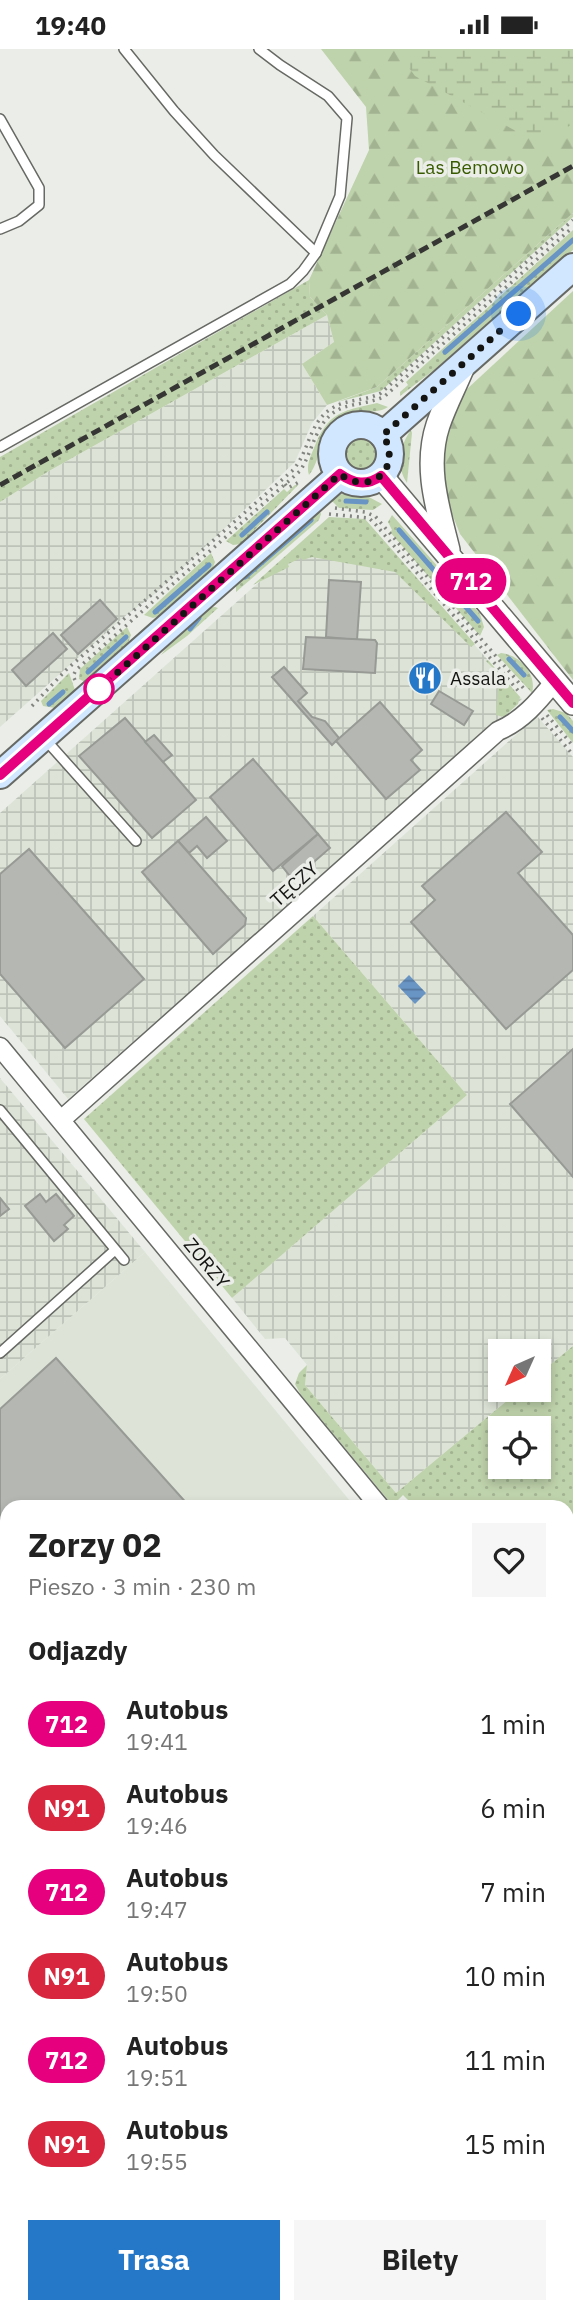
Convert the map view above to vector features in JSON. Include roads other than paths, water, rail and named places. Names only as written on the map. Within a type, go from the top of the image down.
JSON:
[{"type":"main road","points":[[383,435],[573,267]]},
{"type":"main road","points":[[363,425],[374,428],[383,435],[390,453],[394,491],[368,482],[358,483],[340,474],[334,465],[332,453],[334,442],[341,432],[351,426],[363,425]]},
{"type":"main road","points":[[0,775],[340,474]]},
{"type":"street","points":[[450,556],[433,488],[432,451],[438,424],[464,364]]},
{"type":"street","points":[[394,491],[573,703]]},
{"type":"street","name":"TĘCZY","points":[[61,1120],[498,731],[513,725],[535,705],[554,682]]},
{"type":"street","name":"ZORZY","points":[[0,1047],[374,1500]]},
{"type":"lane","points":[[124,49],[214,155],[316,253]]},
{"type":"lane","points":[[0,447],[290,284],[316,253],[340,196],[348,118],[328,96],[259,49]]},
{"type":"lane","points":[[0,120],[39,188],[39,205],[19,221],[0,229]]},
{"type":"lane","points":[[43,737],[136,841]]},
{"type":"lane","points":[[0,1110],[124,1261]]},
{"type":"lane","points":[[0,1353],[115,1250]]},
{"type":"water","points":[[409,975],[426,993],[415,1004],[398,986]]},
{"type":"waterway","points":[[445,352],[573,240]]},
{"type":"waterway","points":[[346,501],[366,502]]},
{"type":"waterway","points":[[242,535],[267,512]]},
{"type":"waterway","points":[[245,577],[311,520]]},
{"type":"waterway","points":[[399,530],[478,621]]},
{"type":"waterway","points":[[155,612],[209,565]]},
{"type":"waterway","points":[[190,629],[199,618]]},
{"type":"waterway","points":[[88,672],[126,637]]},
{"type":"waterway","points":[[509,659],[524,675]]},
{"type":"waterway","points":[[49,704],[63,692]]},
{"type":"waterway","points":[[560,717],[573,731]]},
{"type":"railway","points":[[0,485],[573,166]]},
{"type":"place","name":"Assala","points":[[425,678]]},
{"type":"park label","name":"Las Bemowo","points":[[470,167]]}]
